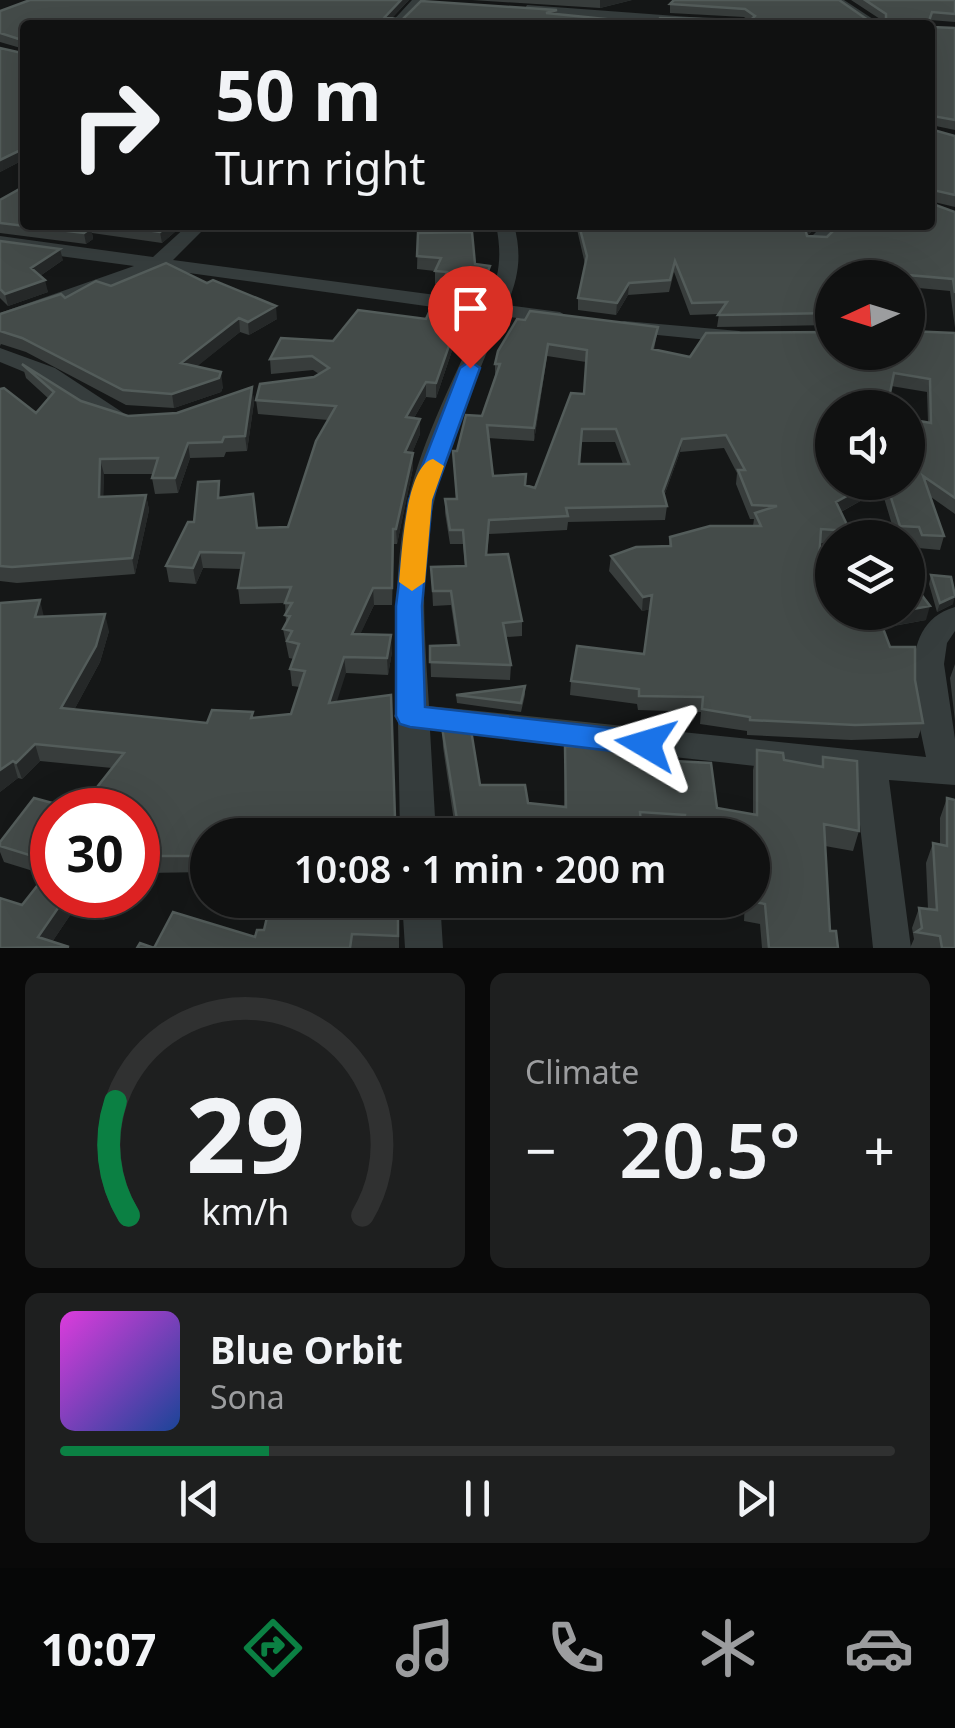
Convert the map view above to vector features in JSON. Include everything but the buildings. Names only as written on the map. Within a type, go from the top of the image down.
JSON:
[{"type":"street","points":[[836,0],[868,20]]},
{"type":"street","points":[[399,20],[418,1],[436,2]]},
{"type":"street","points":[[510,8],[675,20]]},
{"type":"street","points":[[0,320],[157,264],[194,230]]},
{"type":"street","points":[[417,818],[410,716],[409,606],[420,500],[456,397],[506,282],[510,250],[506,230]]},
{"type":"street","points":[[815,242],[828,230]]},
{"type":"street","points":[[0,242],[598,323],[712,336],[765,336]]},
{"type":"street","points":[[0,354],[47,373],[96,409],[124,420],[143,420]]},
{"type":"street","points":[[410,716],[950,772],[928,679],[930,642],[955,616]]},
{"type":"street","points":[[870,766],[892,948]]},
{"type":"street","points":[[423,918],[424,948]]},
{"type":"slow traffic","points":[[412,582],[420,500],[433,466]]},
{"type":"route","points":[[470,368],[420,500],[409,606],[410,716],[646,744]]}]
